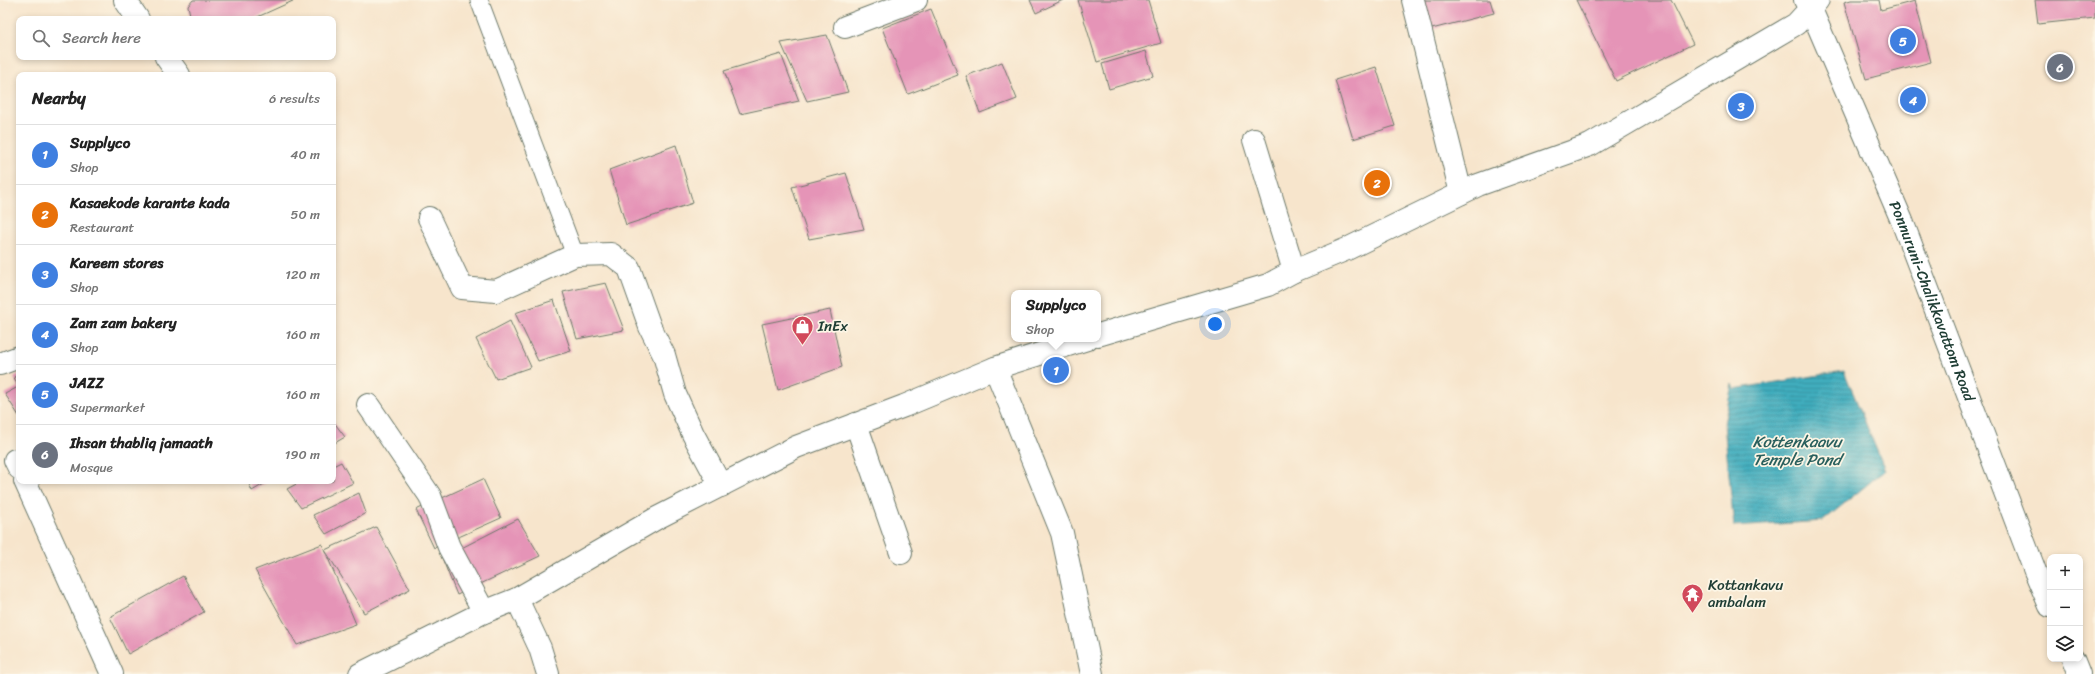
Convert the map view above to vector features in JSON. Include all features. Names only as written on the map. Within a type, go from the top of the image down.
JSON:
[{"type":"street","points":[[125,0],[136,16]]},
{"type":"street","points":[[845,27],[916,0]]},
{"type":"street","points":[[1413,0],[1461,193]]},
{"type":"street","points":[[1101,334],[1268,285],[1294,271],[1347,249],[1478,185],[1590,145],[1796,24],[1811,2]]},
{"type":"street","name":"Ponnuruni-Chalikkavattom Road","points":[[1811,2],[1902,221],[2032,564],[2047,599]]},
{"type":"street","points":[[168,60],[177,72]]},
{"type":"street","points":[[1254,140],[1294,271]]},
{"type":"street","points":[[429,218],[462,288],[496,291],[575,255],[611,254],[629,268],[650,327],[664,356],[675,394],[693,434],[721,486]]},
{"type":"street","points":[[360,674],[484,612],[517,599],[657,518],[796,447],[995,368],[1077,342]]},
{"type":"street","points":[[0,364],[16,358]]},
{"type":"street","points":[[995,368],[1062,533],[1092,674]]},
{"type":"street","points":[[368,405],[430,496],[449,547],[484,612]]},
{"type":"street","points":[[856,424],[900,553]]},
{"type":"street","points":[[26,484],[112,674]]},
{"type":"street","points":[[517,599],[540,648],[548,674]]},
{"type":"street","points":[[2074,662],[2079,674]]},
{"type":"lane","points":[[479,0],[575,255]]},
{"type":"water","name":"Kottenkaavu Temple Pond","points":[[1844,371],[1885,470],[1823,521],[1734,527],[1724,424],[1732,384],[1734,389]]},
{"type":"building","points":[[193,0],[295,0],[260,16],[190,16],[188,6]]},
{"type":"building","points":[[1030,0],[1063,0],[1036,13]]},
{"type":"building","points":[[1078,0],[1148,0],[1161,43],[1097,62]]},
{"type":"building","points":[[1416,0],[1490,0],[1494,13],[1424,31]]},
{"type":"building","points":[[1576,0],[1671,0],[1693,44],[1616,81]]},
{"type":"building","points":[[1851,0],[1879,0],[1881,10],[1915,1],[1931,62],[1866,79],[1844,2]]},
{"type":"building","points":[[2035,0],[2095,0],[2095,18],[2038,24]]},
{"type":"building","points":[[931,9],[958,75],[908,94],[882,28]]},
{"type":"building","points":[[827,35],[848,92],[807,101],[781,43]]},
{"type":"building","points":[[1146,51],[1153,76],[1109,89],[1102,64]]},
{"type":"building","points":[[781,54],[799,101],[740,114],[724,71]]},
{"type":"building","points":[[1002,62],[1017,99],[980,113],[966,76]]},
{"type":"building","points":[[1376,67],[1395,126],[1353,139],[1335,80]]},
{"type":"building","points":[[676,145],[693,203],[626,225],[609,170]]},
{"type":"building","points":[[846,173],[864,229],[809,239],[792,187]]},
{"type":"building","points":[[606,283],[624,330],[577,339],[563,292]]},
{"type":"building","points":[[554,300],[571,351],[538,361],[515,313]]},
{"type":"building","name":"InEx","points":[[830,310],[842,367],[778,390],[762,324]]},
{"type":"building","points":[[510,321],[531,367],[496,379],[476,339]]},
{"type":"building","points":[[16,388],[16,411],[5,394]]},
{"type":"building","points":[[336,425],[345,437],[336,442]]},
{"type":"building","points":[[341,462],[353,483],[301,508],[287,489],[296,484],[336,484],[336,464]]},
{"type":"building","points":[[483,479],[501,518],[434,548],[416,510]]},
{"type":"building","points":[[249,484],[264,484],[252,491]]},
{"type":"building","points":[[359,493],[366,513],[326,534],[313,515]]},
{"type":"building","points":[[518,519],[540,556],[457,595],[442,558]]},
{"type":"building","points":[[376,527],[410,589],[364,613],[325,550]]},
{"type":"building","points":[[322,544],[356,624],[297,645],[255,570]]},
{"type":"building","points":[[183,576],[204,612],[128,654],[110,617]]},
{"type":"place","name":"JAZZ","points":[[1903,41]]},
{"type":"place","name":"Ihsan thabliq jamaath","points":[[2060,67]]},
{"type":"place","name":"Zam zam bakery","points":[[1913,100]]},
{"type":"place","name":"Kareem stores","points":[[1741,106]]},
{"type":"place","name":"Kasaekode karante kada","points":[[1377,183]]},
{"type":"place","name":"InEx","points":[[802,346]]},
{"type":"place","name":"Supplyco","points":[[1056,370]]},
{"type":"place","name":"Kottankavu ambalam","points":[[1693,614]]}]
